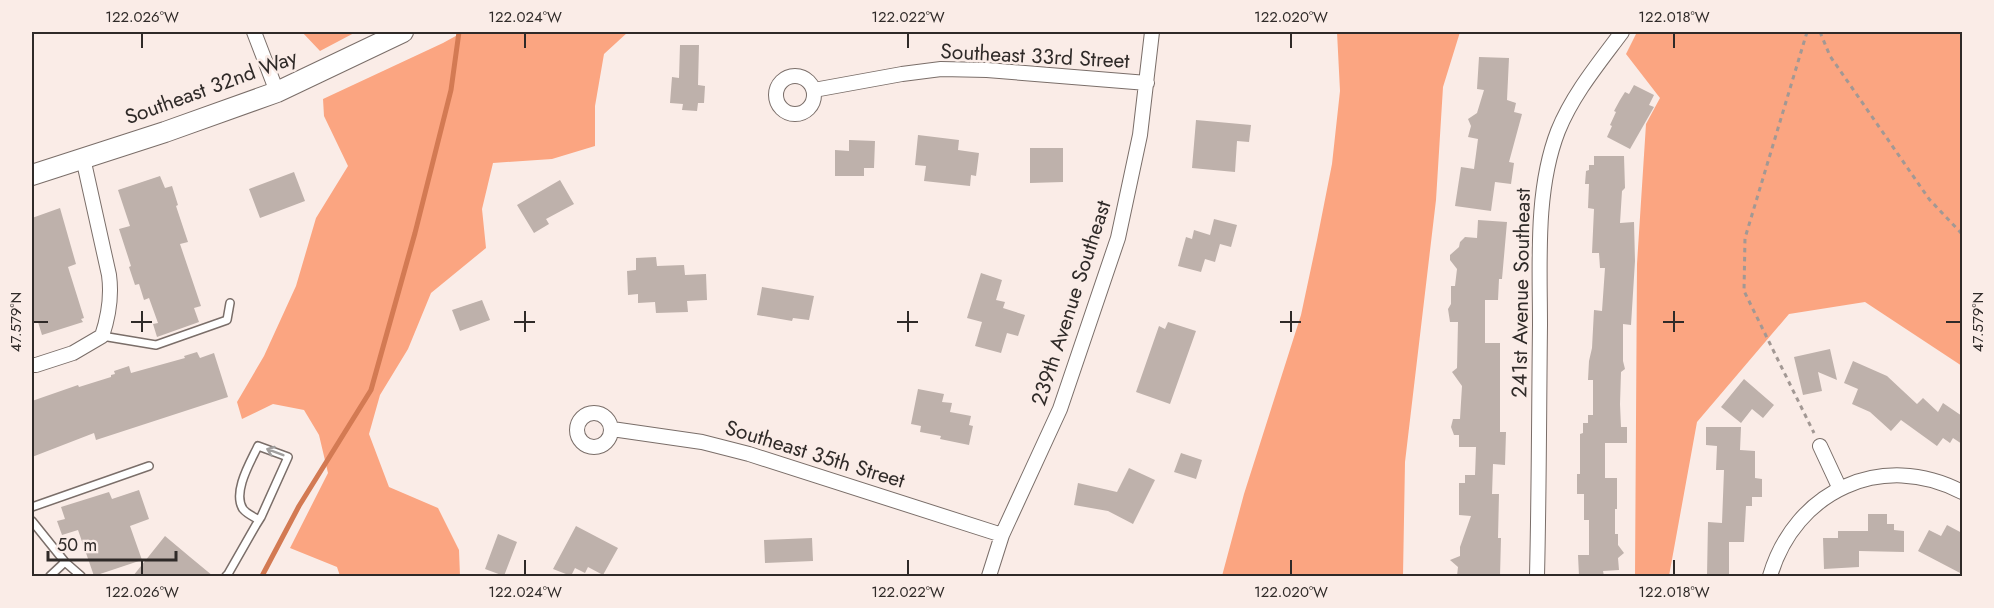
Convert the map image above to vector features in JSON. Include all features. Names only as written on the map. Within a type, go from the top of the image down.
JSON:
[{"type":"street","points":[[254,32],[277,92]]},
{"type":"street","name":"Southeast 32nd Way","points":[[32,174],[165,132],[277,92],[403,32]]},
{"type":"street","name":"239th Avenue Southeast","points":[[989,576],[1002,535],[1060,409],[1118,238],[1140,135],[1152,32]]},
{"type":"street","name":"241st Avenue Southeast","points":[[1537,576],[1540,286],[1544,185],[1555,142],[1567,111],[1622,32]]},
{"type":"street","name":"Southeast 33rd Street","points":[[814,90],[941,69],[987,70],[1147,83]]},
{"type":"street","points":[[32,365],[73,353],[102,336],[109,314],[111,293],[83,158]]},
{"type":"street","name":"Southeast 35th Street","points":[[612,429],[702,442],[749,454],[1002,535]]},
{"type":"street","points":[[1820,446],[1843,487]]},
{"type":"street","points":[[1770,576],[1780,547],[1794,524],[1821,500],[1843,487],[1870,479],[1897,476],[1938,480],[1962,492]]},
{"type":"lane","points":[[102,336],[156,345],[227,320],[230,303]]},
{"type":"lane","points":[[226,576],[259,520],[288,457],[258,446],[242,479],[240,490],[244,511],[259,520]]},
{"type":"lane","points":[[32,507],[149,466]]},
{"type":"lane","points":[[32,521],[65,562],[81,576]]},
{"type":"lane","points":[[50,576],[65,562]]},
{"type":"path","points":[[1807,32],[1745,238],[1744,291],[1820,446]]},
{"type":"path","points":[[1820,32],[1830,56],[1923,190],[1962,234]]},
{"type":"shaded area","points":[[302,32],[356,32],[320,51]]},
{"type":"shaded area","points":[[463,32],[628,32],[604,54],[595,106],[595,146],[552,159],[493,163],[482,209],[486,248],[431,293],[408,349],[380,395],[369,434],[389,487],[438,508],[459,550],[460,576],[340,576],[337,567],[290,548],[328,473],[319,435],[304,410],[273,404],[242,419],[237,402],[264,356],[296,286],[316,218],[348,166],[324,116],[323,99]]},
{"type":"shaded area","points":[[1337,32],[1460,32],[1443,87],[1436,200],[1405,462],[1403,576],[1222,576],[1244,494],[1301,315],[1317,240],[1332,164],[1340,91]]},
{"type":"shaded area","points":[[1637,32],[1962,32],[1962,366],[1865,302],[1789,314],[1697,422],[1669,576],[1635,576],[1637,264],[1646,124],[1660,98],[1626,54]]},
{"type":"building","points":[[680,45],[699,45],[698,85],[705,86],[704,103],[698,103],[697,111],[682,110],[683,104],[670,103],[672,77],[679,78]]},
{"type":"building","points":[[1479,57],[1509,58],[1507,100],[1516,103],[1514,112],[1522,114],[1509,162],[1514,163],[1511,184],[1495,182],[1491,211],[1455,206],[1461,167],[1474,169],[1478,139],[1468,137],[1471,126],[1468,119],[1477,113],[1484,90],[1477,89]]},
{"type":"building","points":[[1634,85],[1654,95],[1649,105],[1654,107],[1630,149],[1607,137],[1616,112],[1614,111],[1625,92],[1629,94]]},
{"type":"building","points":[[1196,120],[1251,125],[1249,142],[1237,141],[1235,172],[1192,168]]},
{"type":"building","points":[[918,135],[959,140],[958,150],[979,153],[976,176],[971,175],[970,186],[924,181],[926,166],[915,165]]},
{"type":"building","points":[[849,140],[875,141],[874,168],[864,168],[864,176],[835,176],[835,150],[849,151]]},
{"type":"building","points":[[1030,148],[1063,148],[1063,182],[1030,183]]},
{"type":"building","points":[[1594,156],[1624,156],[1625,188],[1622,191],[1620,223],[1634,222],[1635,261],[1631,325],[1623,324],[1625,369],[1621,372],[1620,404],[1621,427],[1627,427],[1627,443],[1605,443],[1605,478],[1617,478],[1615,534],[1618,534],[1618,545],[1624,553],[1618,558],[1619,570],[1603,571],[1604,576],[1579,576],[1578,555],[1589,555],[1589,520],[1584,520],[1584,494],[1577,494],[1577,474],[1580,474],[1580,434],[1583,433],[1583,423],[1588,423],[1588,415],[1593,415],[1593,380],[1588,380],[1589,361],[1594,310],[1602,311],[1605,268],[1600,268],[1599,253],[1592,253],[1594,209],[1588,208],[1589,184],[1585,184],[1586,171],[1589,170],[1589,165],[1594,165]]},
{"type":"building","points":[[294,172],[305,201],[260,218],[249,189]]},
{"type":"building","points":[[160,176],[165,188],[172,186],[178,205],[176,206],[188,242],[180,244],[201,306],[194,308],[199,322],[157,337],[153,324],[158,323],[149,298],[144,300],[139,284],[135,285],[129,267],[131,266],[119,229],[130,226],[118,190]]},
{"type":"building","points":[[560,180],[574,204],[546,219],[549,224],[534,233],[517,205]]},
{"type":"building","points":[[60,208],[76,264],[68,267],[84,318],[81,319],[83,322],[42,335],[38,322],[32,323],[32,218]]},
{"type":"building","points":[[1214,219],[1237,225],[1231,247],[1220,244],[1215,262],[1205,259],[1201,272],[1178,266],[1186,237],[1192,239],[1194,230],[1210,235]]},
{"type":"building","points":[[1478,220],[1507,222],[1498,300],[1485,300],[1485,343],[1500,343],[1500,432],[1506,432],[1505,465],[1493,464],[1492,494],[1499,494],[1500,576],[1457,576],[1458,567],[1450,560],[1460,556],[1460,547],[1471,516],[1459,515],[1459,483],[1465,483],[1465,475],[1475,475],[1476,447],[1459,447],[1459,435],[1454,435],[1451,427],[1453,419],[1460,419],[1462,386],[1452,372],[1457,368],[1458,322],[1450,322],[1448,309],[1451,304],[1451,286],[1455,286],[1457,269],[1450,260],[1450,255],[1465,237],[1477,238]]},
{"type":"building","points":[[656,257],[657,266],[684,265],[685,275],[706,274],[707,300],[687,301],[688,312],[656,313],[655,302],[638,303],[638,294],[628,295],[627,271],[636,270],[636,258]]},
{"type":"building","points":[[981,273],[1002,280],[996,300],[1005,302],[1003,308],[1025,315],[1018,336],[1007,333],[1001,353],[975,346],[982,322],[967,318]]},
{"type":"building","points":[[762,287],[814,296],[809,320],[793,318],[792,321],[757,315]]},
{"type":"building","points":[[482,300],[490,320],[460,331],[452,310]]},
{"type":"building","points":[[1168,322],[1196,331],[1170,404],[1136,392],[1159,326],[1165,329]]},
{"type":"building","points":[[1830,349],[1837,380],[1818,372],[1822,391],[1803,395],[1794,357]]},
{"type":"building","points":[[197,352],[200,358],[214,353],[228,397],[96,440],[94,433],[32,457],[32,401],[78,385],[79,387],[111,377],[115,374],[114,371],[129,366],[131,373],[185,358],[184,356]]},
{"type":"building","points":[[1853,361],[1887,376],[1917,404],[1923,398],[1938,412],[1943,403],[1962,416],[1962,444],[1953,438],[1950,443],[1943,438],[1937,446],[1901,420],[1891,431],[1870,412],[1852,404],[1858,389],[1844,383]]},
{"type":"building","points":[[1744,379],[1774,405],[1763,418],[1752,409],[1741,423],[1721,407]]},
{"type":"building","points":[[918,389],[944,394],[942,402],[952,403],[950,412],[971,416],[969,425],[973,426],[969,445],[920,432],[921,426],[911,424]]},
{"type":"building","points":[[1706,427],[1741,427],[1740,450],[1755,451],[1755,478],[1762,479],[1762,497],[1752,497],[1752,506],[1746,506],[1744,542],[1729,542],[1729,576],[1707,576],[1708,522],[1722,523],[1724,470],[1716,470],[1717,446],[1706,445]]},
{"type":"building","points":[[1181,453],[1202,460],[1196,479],[1174,472]]},
{"type":"building","points":[[1129,468],[1155,480],[1133,524],[1108,511],[1074,505],[1078,483],[1117,492]]},
{"type":"building","points":[[139,490],[149,519],[130,526],[142,560],[94,576],[78,530],[62,535],[57,521],[65,519],[61,507],[109,492],[112,499]]},
{"type":"building","points":[[1868,514],[1887,514],[1887,524],[1894,524],[1894,530],[1904,531],[1904,552],[1859,551],[1859,567],[1824,569],[1823,538],[1838,538],[1838,531],[1868,531]]},
{"type":"building","points":[[1947,525],[1962,533],[1962,574],[1918,551],[1929,530],[1941,536]]},
{"type":"building","points":[[576,526],[618,548],[603,575],[588,567],[585,573],[575,568],[571,576],[553,569]]},
{"type":"building","points":[[498,534],[517,542],[504,576],[485,569]]},
{"type":"building","points":[[165,536],[190,557],[213,576],[133,576]]},
{"type":"building","points":[[812,538],[813,561],[765,563],[764,540]]},
{"type":"waterway","points":[[262,576],[299,506],[371,390],[415,233],[451,90],[459,32]]}]
